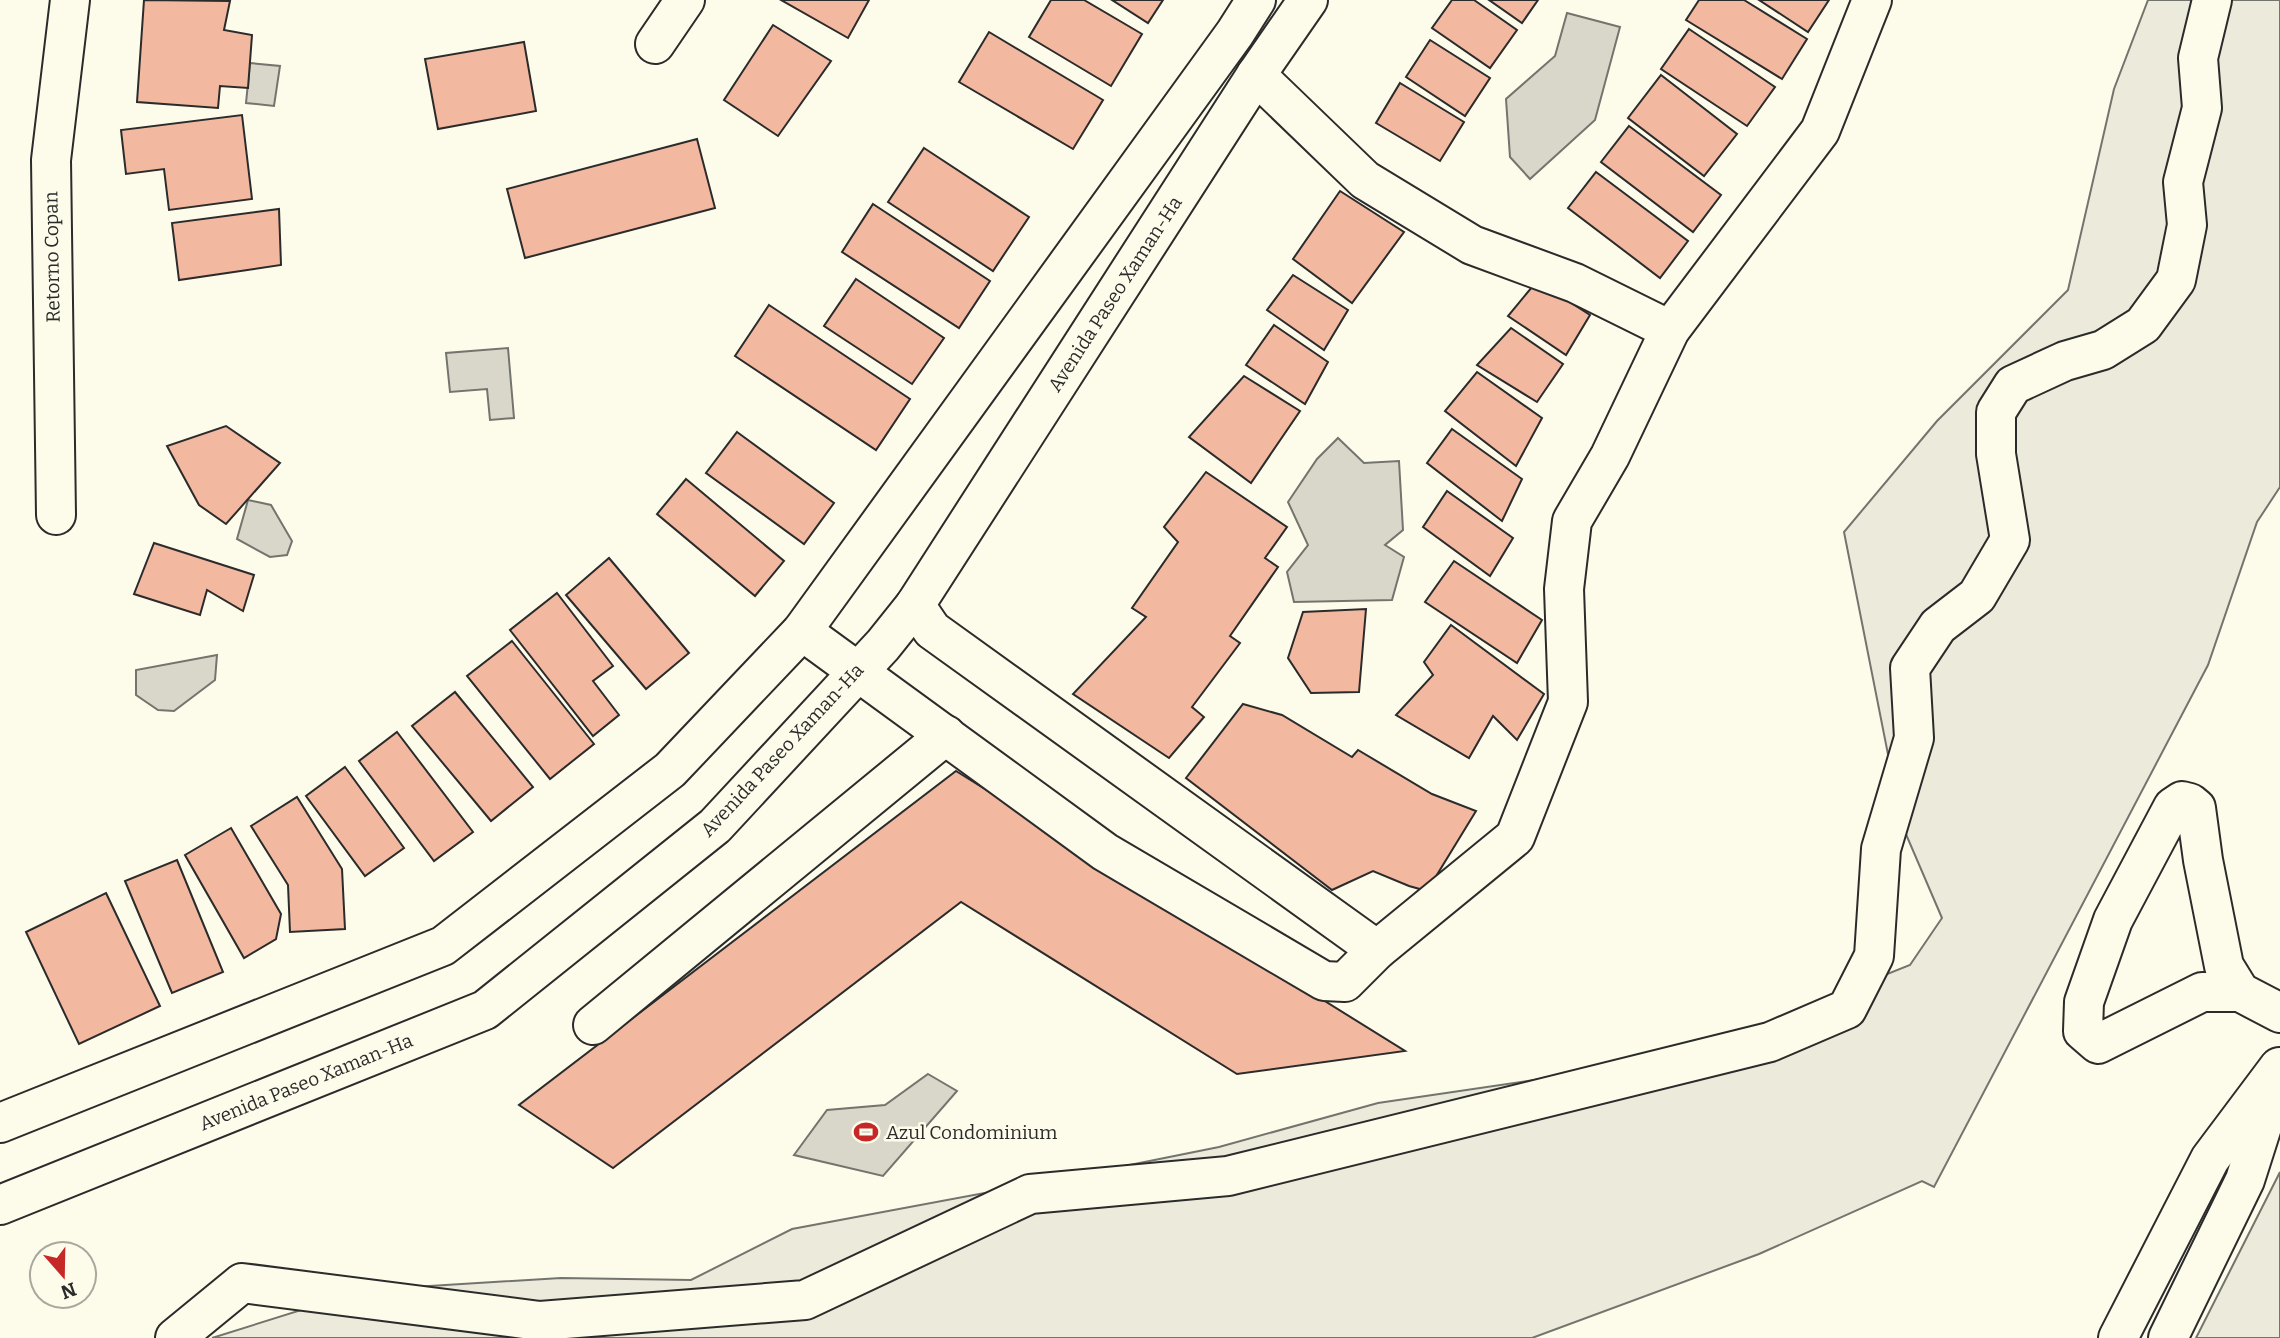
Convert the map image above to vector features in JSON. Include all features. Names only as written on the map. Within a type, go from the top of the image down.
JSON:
[{"type":"main road","name":"Retorno Copan","points":[[56,515],[51,160],[70,0]]},
{"type":"main road","points":[[655,44],[684,0]]},
{"type":"main road","points":[[0,1123],[443,946],[670,770],[802,631],[1235,33],[1256,0]]},
{"type":"main road","name":"Avenida Paseo Xaman-Ha","points":[[0,1205],[485,1010],[715,826],[883,645],[915,605],[1256,75],[1308,0]]},
{"type":"main road","points":[[802,631],[1105,852],[1324,981],[1345,982],[1377,950],[1515,837],[1568,702],[1564,589],[1573,522],[1610,456],[1670,330],[1820,131],[1872,0]]},
{"type":"main road","points":[[175,1338],[242,1283],[540,1321],[805,1300],[1030,1194],[1228,1176],[1770,1042],[1847,1009],[1874,956],[1881,849],[1914,738],[1910,668],[1938,626],[1977,596],[2010,540],[1996,454],[1997,412],[2014,385],[2065,361],[2103,350],[2143,326],[2176,280],[2187,225],[2183,182],[2202,108],[2198,58],[2212,0]]},
{"type":"main road","points":[[1256,75],[1364,180],[1472,245],[1575,283],[1670,330]]},
{"type":"main road","points":[[915,605],[932,630],[1377,950]]},
{"type":"main road","points":[[593,1025],[946,735]]},
{"type":"main road","points":[[2240,992],[2224,966],[2203,860],[2196,808],[2182,801],[2173,807],[2113,920],[2084,1002],[2083,1031],[2098,1044],[2202,992],[2240,992],[2280,1013]]},
{"type":"main road","points":[[2118,1338],[2210,1158],[2280,1068]]},
{"type":"main road","points":[[2168,1338],[2245,1180],[2280,1068]]},
{"type":"shaded area","points":[[2148,0],[2280,0],[2280,487],[2257,522],[2208,665],[1934,1187],[1922,1181],[1759,1254],[1532,1338],[212,1338],[365,1290],[561,1278],[691,1280],[792,1229],[1219,1147],[1378,1103],[1588,1072],[1717,1042],[1910,965],[1942,918],[1902,825],[1844,532],[1937,421],[2068,290],[2114,89]]},
{"type":"shaded area","points":[[1567,13],[1620,27],[1595,120],[1530,179],[1510,157],[1506,99],[1555,56]]},
{"type":"shaded area","points":[[250,63],[280,66],[274,106],[246,103]]},
{"type":"shaded area","points":[[508,348],[514,418],[490,420],[487,389],[450,392],[446,353]]},
{"type":"shaded area","points":[[1338,438],[1364,463],[1399,461],[1403,530],[1385,545],[1404,557],[1392,600],[1294,602],[1287,572],[1308,545],[1288,502],[1317,459]]},
{"type":"shaded area","points":[[248,500],[271,505],[292,541],[287,555],[270,557],[237,539]]},
{"type":"shaded area","points":[[217,655],[215,680],[174,711],[158,710],[136,695],[136,670]]},
{"type":"shaded area","name":"Azul Condominium","points":[[928,1074],[957,1091],[883,1176],[794,1155],[827,1110],[885,1105]]},
{"type":"shaded area","points":[[2280,1172],[2280,1338],[2196,1338]]},
{"type":"building","points":[[144,0],[230,1],[224,30],[252,35],[248,88],[220,86],[218,108],[137,102]]},
{"type":"building","points":[[781,0],[869,0],[848,38]]},
{"type":"building","points":[[1051,0],[1084,0],[1142,34],[1111,86],[1029,37]]},
{"type":"building","points":[[1112,0],[1163,0],[1148,23]]},
{"type":"building","points":[[1452,0],[1474,0],[1517,30],[1490,68],[1432,28]]},
{"type":"building","points":[[1489,0],[1538,0],[1522,23]]},
{"type":"building","points":[[1699,0],[1744,0],[1807,39],[1782,79],[1686,20]]},
{"type":"building","points":[[1759,0],[1829,0],[1808,32]]},
{"type":"building","points":[[773,25],[831,61],[778,136],[724,100]]},
{"type":"building","points":[[1689,29],[1775,87],[1747,126],[1661,69]]},
{"type":"building","points":[[989,32],[1103,100],[1073,149],[959,82]]},
{"type":"building","points":[[1430,40],[1490,78],[1465,116],[1406,77]]},
{"type":"building","points":[[524,42],[536,111],[438,129],[425,59]]},
{"type":"building","points":[[1661,75],[1737,134],[1704,176],[1628,118]]},
{"type":"building","points":[[1400,83],[1464,122],[1440,161],[1376,123]]},
{"type":"building","points":[[242,115],[252,199],[169,210],[164,169],[126,174],[121,130]]},
{"type":"building","points":[[1629,126],[1721,195],[1693,232],[1601,162]]},
{"type":"building","points":[[697,139],[715,208],[525,258],[507,189]]},
{"type":"building","points":[[924,148],[1029,217],[993,271],[888,202]]},
{"type":"building","points":[[1596,172],[1688,241],[1660,278],[1568,208]]},
{"type":"building","points":[[1340,191],[1404,232],[1352,303],[1293,259]]},
{"type":"building","points":[[873,204],[990,281],[959,328],[842,252]]},
{"type":"building","points":[[279,209],[281,265],[179,280],[172,223]]},
{"type":"building","points":[[1293,275],[1348,310],[1324,350],[1267,310]]},
{"type":"building","points":[[856,279],[944,338],[912,384],[824,326]]},
{"type":"building","points":[[1537,281],[1590,315],[1566,355],[1508,316]]},
{"type":"building","points":[[769,305],[910,399],[876,450],[735,356]]},
{"type":"building","points":[[1274,325],[1328,362],[1305,404],[1246,365]]},
{"type":"building","points":[[1511,328],[1563,364],[1537,402],[1477,365]]},
{"type":"building","points":[[1477,372],[1542,418],[1516,466],[1445,411]]},
{"type":"building","points":[[1244,376],[1300,411],[1251,483],[1189,437]]},
{"type":"building","points":[[226,426],[280,463],[226,524],[199,505],[167,446]]},
{"type":"building","points":[[1452,429],[1522,479],[1502,521],[1427,463]]},
{"type":"building","points":[[737,432],[834,503],[804,544],[706,473]]},
{"type":"building","points":[[1206,472],[1287,527],[1265,558],[1278,567],[1230,636],[1240,643],[1192,707],[1204,717],[1169,758],[1073,694],[1146,617],[1132,608],[1178,542],[1164,527]]},
{"type":"building","points":[[686,479],[784,561],[755,596],[657,514]]},
{"type":"building","points":[[1447,491],[1513,538],[1490,576],[1423,527]]},
{"type":"building","points":[[154,543],[254,575],[243,611],[207,590],[200,615],[134,594]]},
{"type":"building","points":[[609,558],[689,653],[646,689],[566,595]]},
{"type":"building","points":[[1454,561],[1542,620],[1517,663],[1425,602]]},
{"type":"building","points":[[557,593],[613,666],[593,681],[619,715],[593,736],[510,630]]},
{"type":"building","points":[[1366,609],[1359,692],[1311,693],[1288,658],[1303,612]]},
{"type":"building","points":[[1451,625],[1544,694],[1517,740],[1493,716],[1469,758],[1396,715],[1433,675],[1424,662]]},
{"type":"building","points":[[512,641],[594,744],[550,779],[467,676]]},
{"type":"building","points":[[455,692],[533,787],[491,821],[412,726]]},
{"type":"building","points":[[1243,704],[1282,715],[1352,757],[1358,750],[1432,794],[1476,811],[1427,891],[1373,871],[1332,890],[1186,778]]},
{"type":"building","points":[[397,732],[473,832],[434,861],[359,761]]},
{"type":"building","points":[[345,767],[404,848],[365,876],[306,796]]},
{"type":"building","points":[[956,771],[1405,1051],[1237,1074],[961,902],[613,1168],[519,1105]]},
{"type":"building","points":[[297,797],[342,869],[345,929],[290,932],[288,885],[251,826]]},
{"type":"building","points":[[231,828],[281,914],[276,939],[244,958],[185,855]]},
{"type":"building","points":[[177,860],[223,972],[172,993],[125,881]]},
{"type":"building","points":[[106,893],[160,1006],[79,1044],[26,932]]},
{"type":"place","name":"Azul Condominium","points":[[866,1132]]}]
